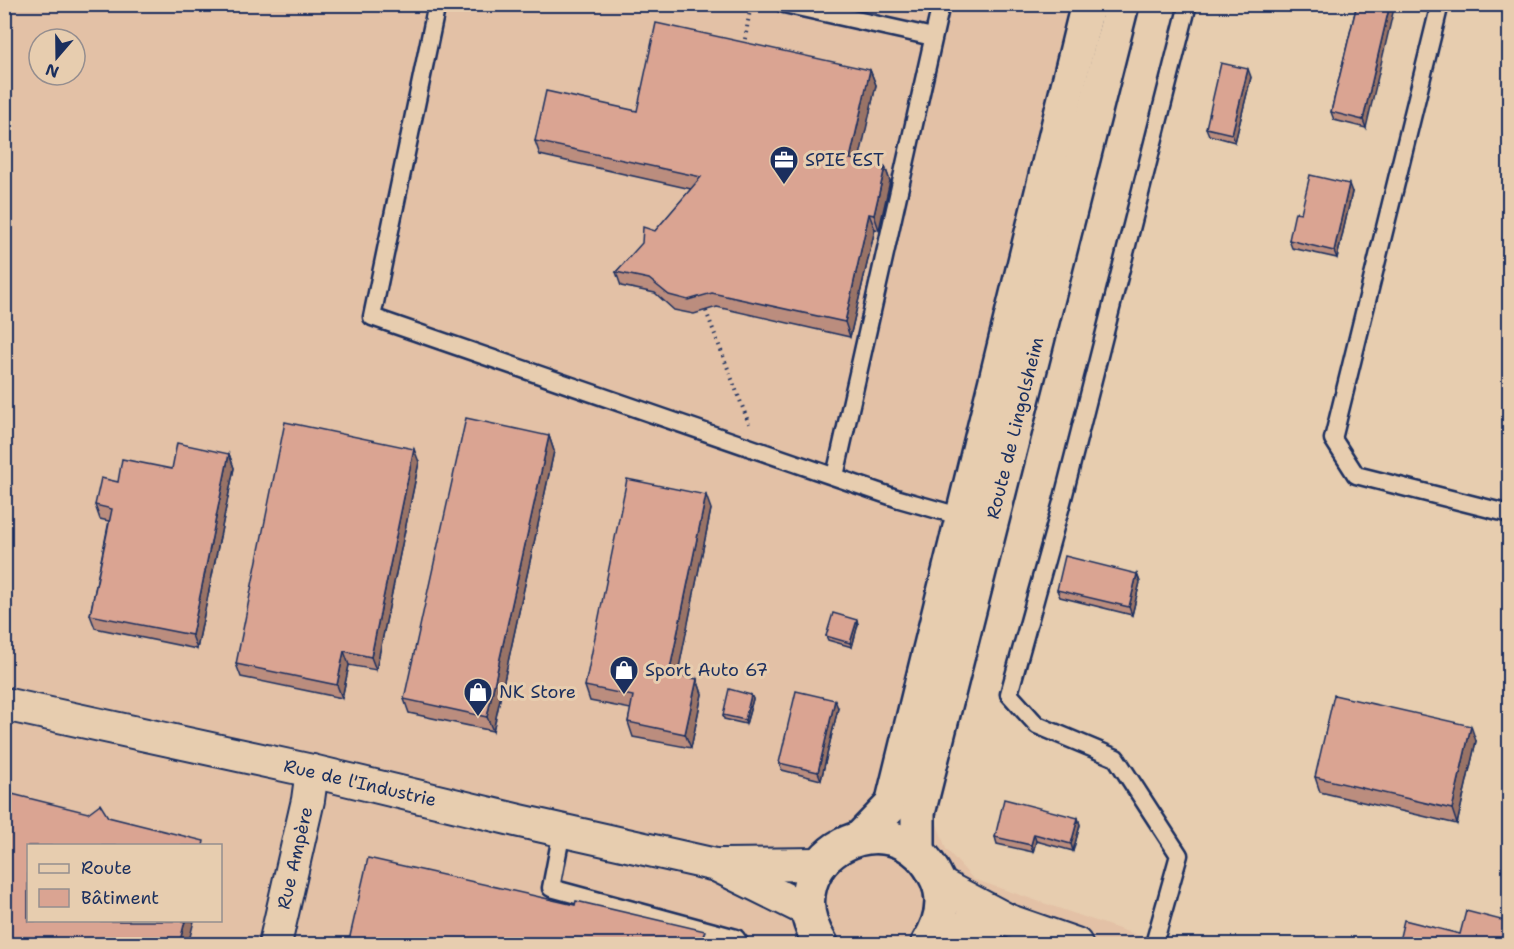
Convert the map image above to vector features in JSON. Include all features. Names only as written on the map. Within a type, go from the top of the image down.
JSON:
[{"type":"main road","name":"Route de Lingolsheim","points":[[861,837],[892,805],[1088,4]]},
{"type":"main road","name":"Route de Lingolsheim","points":[[918,852],[918,813],[1122,4]]},
{"type":"main road","points":[[821,945],[812,930],[807,910],[809,886],[819,864],[838,847],[861,837],[881,836],[901,841],[918,852],[931,867],[939,884],[941,908],[932,938]]},
{"type":"street","name":"Rue de l'Industrie","points":[[4,704],[312,771],[716,866],[807,910]]},
{"type":"street","name":"Rue Ampère","points":[[275,945],[308,800],[312,771]]},
{"type":"street","name":"Rue de l'Industrie","points":[[716,866],[819,864]]},
{"type":"street","points":[[939,884],[1006,920],[1076,945]]},
{"type":"street","points":[[932,938],[1006,920]]},
{"type":"lane","points":[[437,4],[372,317],[899,499],[963,517]]},
{"type":"lane","points":[[784,4],[933,37]]},
{"type":"lane","points":[[835,476],[940,4]]},
{"type":"lane","points":[[1154,945],[1179,855],[1116,758],[1037,725],[1009,694],[1065,491],[1188,4]]},
{"type":"lane","points":[[1440,4],[1332,439],[1356,475],[1509,514]]},
{"type":"lane","points":[[562,831],[551,888],[736,938],[740,945]]},
{"type":"path","points":[[742,55],[751,4]]},
{"type":"path","points":[[706,311],[759,450]]},
{"type":"shaded area","points":[[5,5],[1140,5],[936,821],[946,849],[973,879],[1163,944],[5,944]]},
{"type":"building","points":[[1357,4],[1390,4],[1363,120],[1331,112]]},
{"type":"building","name":"SPIE EST","points":[[656,23],[870,70],[850,159],[885,167],[874,215],[869,214],[845,322],[712,293],[688,300],[669,295],[649,279],[616,272],[642,243],[643,227],[655,231],[701,177],[535,141],[546,91],[637,111]]},
{"type":"building","points":[[1221,63],[1248,69],[1232,134],[1206,128]]},
{"type":"building","points":[[1310,175],[1349,184],[1334,251],[1289,240],[1295,212],[1301,213]]},
{"type":"building","points":[[466,418],[549,436],[487,717],[404,699]]},
{"type":"building","points":[[285,422],[414,449],[371,657],[344,651],[337,685],[236,664]]},
{"type":"building","points":[[177,443],[229,454],[192,635],[90,615],[112,509],[95,505],[101,478],[118,482],[122,459],[172,469]]},
{"type":"building","points":[[627,479],[706,495],[669,674],[697,679],[685,734],[628,722],[633,696],[585,686]]},
{"type":"building","points":[[1065,556],[1137,574],[1129,607],[1057,590]]},
{"type":"building","points":[[833,613],[857,620],[850,643],[826,636]]},
{"type":"building","points":[[729,689],[751,695],[745,720],[723,715]]},
{"type":"building","points":[[796,691],[835,700],[818,772],[779,763]]},
{"type":"building","points":[[1334,695],[1471,726],[1452,809],[1315,777]]},
{"type":"building","points":[[4,792],[88,813],[100,804],[108,817],[204,841],[203,844],[27,844],[27,922],[185,922],[179,945],[4,945]]},
{"type":"building","points":[[1004,799],[1078,818],[1071,844],[1034,834],[1031,845],[995,837]]},
{"type":"building","points":[[368,858],[575,905],[576,901],[705,931],[703,936],[734,945],[348,945]]},
{"type":"building","points":[[1466,911],[1509,922],[1509,945],[1398,945],[1404,920],[1460,934]]},
{"type":"place","name":"SPIE EST","points":[[784,186]]},
{"type":"place","name":"Sport Auto 67","points":[[624,696]]},
{"type":"place","name":"NK Store","points":[[478,718]]}]
